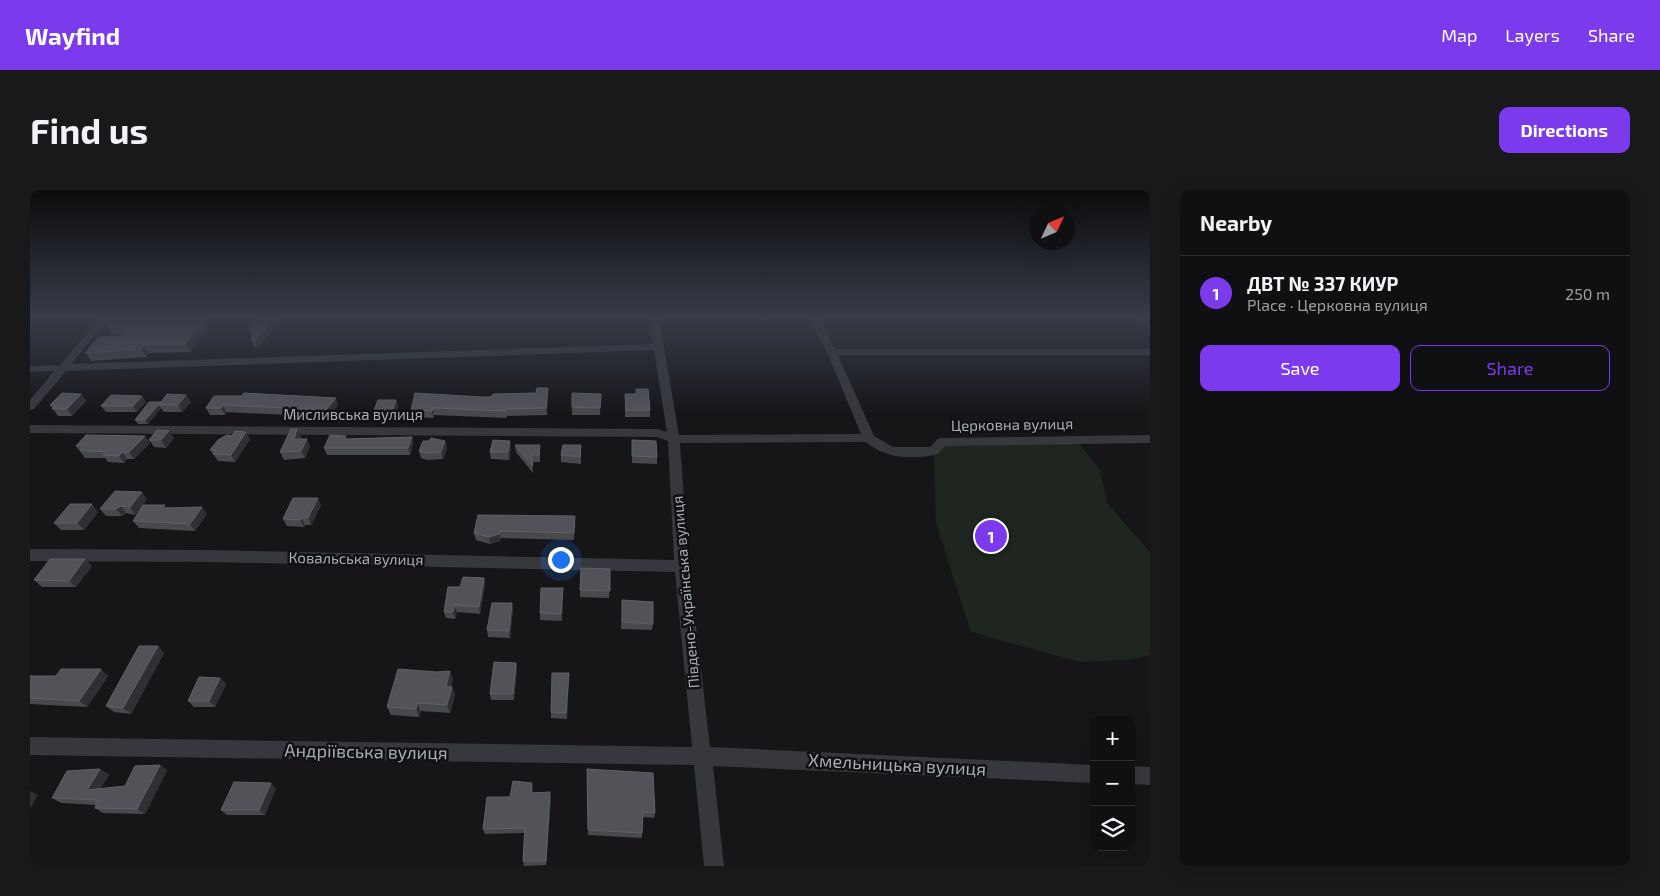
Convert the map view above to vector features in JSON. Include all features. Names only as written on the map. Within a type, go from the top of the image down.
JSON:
[{"type":"street","points":[[30,407],[77,350]]},
{"type":"street","points":[[30,369],[582,350]]},
{"type":"street","name":"Південо-Українська вулиця","points":[[658,350],[674,439],[682,566],[714,866]]},
{"type":"street","points":[[869,438],[832,352],[1150,352]]},
{"type":"street","name":"Мисливська вулиця","points":[[30,429],[658,433],[674,439]]},
{"type":"street","name":"Церковна вулиця","points":[[674,439],[869,438],[876,445],[902,453],[934,451],[942,442],[1150,440]]},
{"type":"street","name":"Ковальська вулиця","points":[[30,555],[204,556],[682,566]]},
{"type":"street","name":"Андріївська вулиця","points":[[30,746],[701,756]]},
{"type":"street","name":"Хмельницька вулиця","points":[[701,756],[1090,774]]},
{"type":"street","points":[[1135,775],[1150,776]]},
{"type":"shaded area","points":[[1077,441],[1100,470],[1107,503],[1150,552],[1150,655],[1128,660],[1080,662],[971,632],[936,523],[934,451],[942,442]]},
{"type":"building","points":[[89,350],[133,350],[86,353]]},
{"type":"building","points":[[537,388],[548,388],[546,408],[506,409],[506,411],[433,408],[432,411],[411,410],[415,393],[491,397],[493,394],[536,393]]},
{"type":"building","points":[[636,389],[648,389],[650,410],[626,410],[625,394],[636,394]]},
{"type":"building","points":[[62,393],[81,394],[67,409],[52,409],[55,405],[50,405]]},
{"type":"building","points":[[244,393],[336,398],[326,410],[223,405],[221,408],[206,408],[214,396],[242,396]]},
{"type":"building","points":[[572,393],[601,394],[600,408],[572,407]]},
{"type":"building","points":[[167,394],[186,395],[178,405],[159,405]]},
{"type":"building","points":[[111,395],[142,396],[133,406],[101,406]]},
{"type":"building","points":[[378,400],[396,400],[392,411],[374,410]]},
{"type":"building","points":[[149,402],[161,402],[145,420],[135,420]]},
{"type":"building","points":[[291,429],[297,429],[294,439],[307,439],[301,451],[280,452]]},
{"type":"building","points":[[157,430],[169,431],[161,440],[149,440]]},
{"type":"building","points":[[235,431],[246,432],[231,455],[213,454],[216,450],[210,450],[218,440],[227,435],[232,436]]},
{"type":"building","points":[[86,435],[145,436],[129,452],[122,452],[119,456],[103,455],[106,452],[80,450],[83,446],[76,446]]},
{"type":"building","points":[[330,435],[346,436],[345,439],[412,437],[408,448],[324,448]]},
{"type":"building","points":[[431,438],[445,441],[441,452],[426,453],[419,451],[423,441],[429,441]]},
{"type":"building","points":[[493,440],[510,441],[508,452],[490,452]]},
{"type":"building","points":[[632,440],[656,441],[657,457],[632,456]]},
{"type":"building","points":[[515,445],[540,445],[539,455],[531,455],[533,466]]},
{"type":"building","points":[[563,445],[581,445],[580,457],[561,455]]},
{"type":"building","points":[[115,491],[142,492],[130,507],[121,506],[116,509],[100,509]]},
{"type":"building","points":[[293,498],[318,498],[308,518],[300,520],[283,519]]},
{"type":"building","points":[[70,504],[92,504],[77,523],[54,523]]},
{"type":"building","points":[[143,505],[165,505],[163,508],[202,507],[190,524],[133,521]]},
{"type":"building","points":[[478,515],[575,516],[574,533],[500,531],[499,534],[489,537],[474,533]]},
{"type":"building","points":[[50,559],[85,559],[69,581],[34,580]]},
{"type":"building","points":[[581,568],[610,569],[610,591],[580,590]]},
{"type":"building","points":[[463,577],[484,578],[479,607],[455,605],[453,612],[444,612],[448,587],[460,587]]},
{"type":"building","points":[[541,588],[563,588],[561,614],[540,613]]},
{"type":"building","points":[[622,600],[653,602],[653,624],[622,622]]},
{"type":"building","points":[[492,603],[512,603],[509,631],[487,630]]},
{"type":"building","points":[[139,646],[158,646],[123,708],[106,706]]},
{"type":"building","points":[[494,662],[516,663],[513,694],[490,694]]},
{"type":"building","points":[[61,669],[101,669],[79,701],[30,698],[30,676],[56,676]]},
{"type":"building","points":[[398,669],[450,671],[446,686],[452,687],[447,705],[417,703],[416,709],[387,707]]},
{"type":"building","points":[[552,673],[569,673],[566,713],[551,712]]},
{"type":"building","points":[[199,677],[220,678],[209,701],[188,701]]},
{"type":"building","points":[[160,765],[137,809],[95,808],[98,800],[52,798],[67,771],[100,769],[87,790],[125,786],[135,766]]},
{"type":"building","points":[[587,769],[653,773],[655,813],[643,812],[642,833],[588,830]]},
{"type":"building","points":[[513,781],[532,783],[531,793],[550,792],[546,861],[523,861],[525,828],[483,829],[487,797],[510,797]]},
{"type":"building","points":[[234,782],[271,783],[259,810],[221,810]]},
{"type":"place","name":"ДВТ № 337 КИУР","points":[[991,536]]}]
